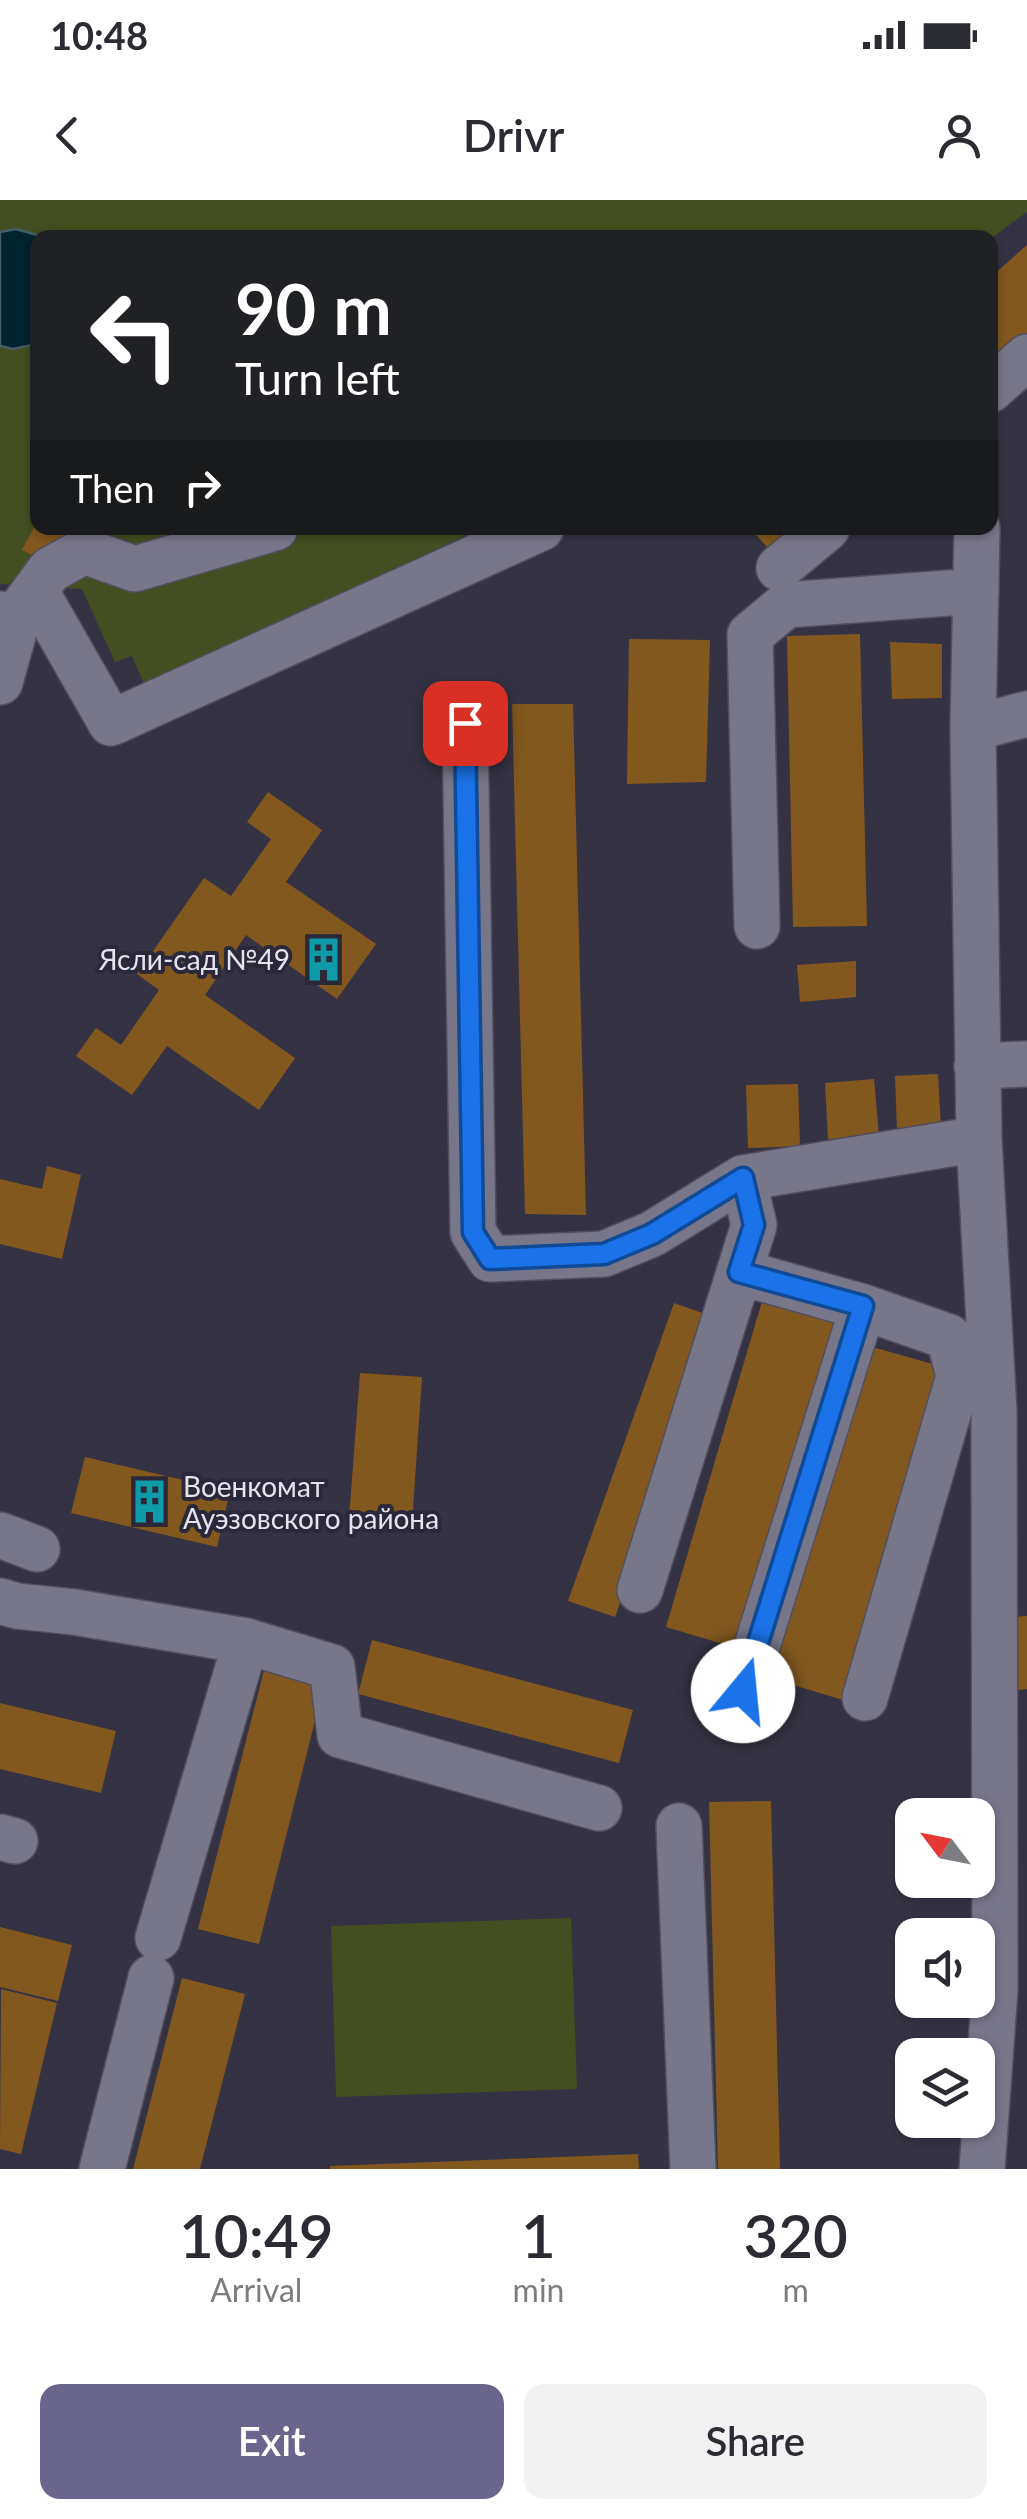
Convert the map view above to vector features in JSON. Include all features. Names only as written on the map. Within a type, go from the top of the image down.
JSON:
[{"type":"street","points":[[998,383],[1027,358]]},
{"type":"street","points":[[0,682],[16,608],[50,570],[84,551],[135,570],[252,535]]},
{"type":"street","points":[[16,608],[111,723],[526,535]]},
{"type":"street","points":[[779,568],[819,535]]},
{"type":"street","points":[[977,535],[974,728],[978,1139],[1010,1412],[1011,1910],[995,1989],[982,2169]]},
{"type":"street","points":[[757,926],[750,634],[786,606],[976,591]]},
{"type":"street","points":[[974,728],[1027,714]]},
{"type":"street","points":[[465,723],[473,1232],[490,1259],[604,1254],[652,1234],[743,1178],[978,1139]]},
{"type":"street","points":[[978,1066],[1027,1064]]},
{"type":"street","points":[[640,1590],[754,1225],[743,1178]]},
{"type":"street","points":[[739,1272],[863,1306],[949,1337],[959,1376],[865,1698]]},
{"type":"street","points":[[743,1691],[863,1306]]},
{"type":"street","points":[[0,1601],[246,1640],[332,1666],[340,1735],[600,1808]]},
{"type":"street","points":[[102,2169],[155,1958],[246,1640]]},
{"type":"street","points":[[679,1826],[693,2169]]},
{"type":"green space","points":[[0,200],[1027,200],[1027,212],[998,233],[998,230],[30,230],[30,535],[466,535],[145,686],[132,656],[115,662],[82,589],[0,584]]},
{"type":"green space","points":[[571,1918],[577,2089],[336,2097],[331,1926]]},
{"type":"water","points":[[16,229],[30,233],[30,345],[13,349],[0,346],[0,232]]},
{"type":"building","points":[[1027,245],[1027,334],[999,359],[998,358],[998,271]]},
{"type":"building","points":[[30,535],[66,535],[51,564],[22,550]]},
{"type":"building","points":[[756,535],[786,535],[769,549]]},
{"type":"building","points":[[860,634],[867,926],[793,927],[787,636]]},
{"type":"building","points":[[629,639],[710,640],[706,782],[627,784]]},
{"type":"building","points":[[890,642],[942,644],[942,698],[892,699]]},
{"type":"building","points":[[512,704],[573,704],[586,1215],[525,1214]]},
{"type":"building","name":"Ясли-сад №49","points":[[268,792],[322,830],[286,882],[376,944],[337,999],[246,935],[205,995],[295,1058],[259,1110],[167,1046],[132,1095],[76,1056],[96,1028],[121,1045],[159,990],[137,974],[204,878],[231,896],[271,839],[247,822]]},
{"type":"building","points":[[856,961],[856,997],[800,1002],[797,965]]},
{"type":"building","points":[[938,1074],[941,1129],[897,1131],[895,1076]]},
{"type":"building","points":[[874,1079],[879,1136],[828,1139],[825,1083]]},
{"type":"building","points":[[798,1084],[800,1146],[748,1148],[746,1085]]},
{"type":"building","points":[[47,1166],[81,1175],[62,1259],[0,1244],[0,1179],[42,1189]]},
{"type":"building","points":[[765,1291],[842,1313],[743,1650],[666,1627]]},
{"type":"building","points":[[674,1303],[722,1320],[615,1617],[568,1601]]},
{"type":"building","points":[[869,1346],[943,1367],[843,1700],[770,1678]]},
{"type":"building","points":[[360,1373],[422,1377],[412,1523],[349,1518]]},
{"type":"building","name":"Военкомат Ауэзовского района","points":[[85,1457],[230,1491],[217,1547],[71,1513]]},
{"type":"building","points":[[1027,1616],[1027,1689],[1017,1690],[1012,1617]]},
{"type":"building","points":[[372,1640],[633,1710],[619,1763],[358,1694]]},
{"type":"building","points":[[264,1670],[324,1685],[259,1944],[198,1929]]},
{"type":"building","points":[[0,1703],[116,1731],[101,1793],[0,1769]]},
{"type":"building","points":[[771,1801],[780,2169],[718,2169],[709,1802]]},
{"type":"building","points":[[0,1927],[72,1945],[58,2001],[0,1987]]},
{"type":"building","points":[[182,1978],[245,1994],[200,2169],[133,2169]]},
{"type":"building","points":[[1,1989],[57,2003],[21,2154],[0,2149]]},
{"type":"building","points":[[638,2154],[639,2169],[330,2169],[330,2166]]},
{"type":"place","name":"Ясли-сад №49","points":[[323,959]]},
{"type":"place","name":"Военкомат Ауэзовского района","points":[[150,1502]]},
{"type":"route","points":[[465,723],[473,1232],[490,1259],[604,1254],[652,1234],[743,1178],[754,1225],[739,1272],[863,1306],[743,1691]]}]
